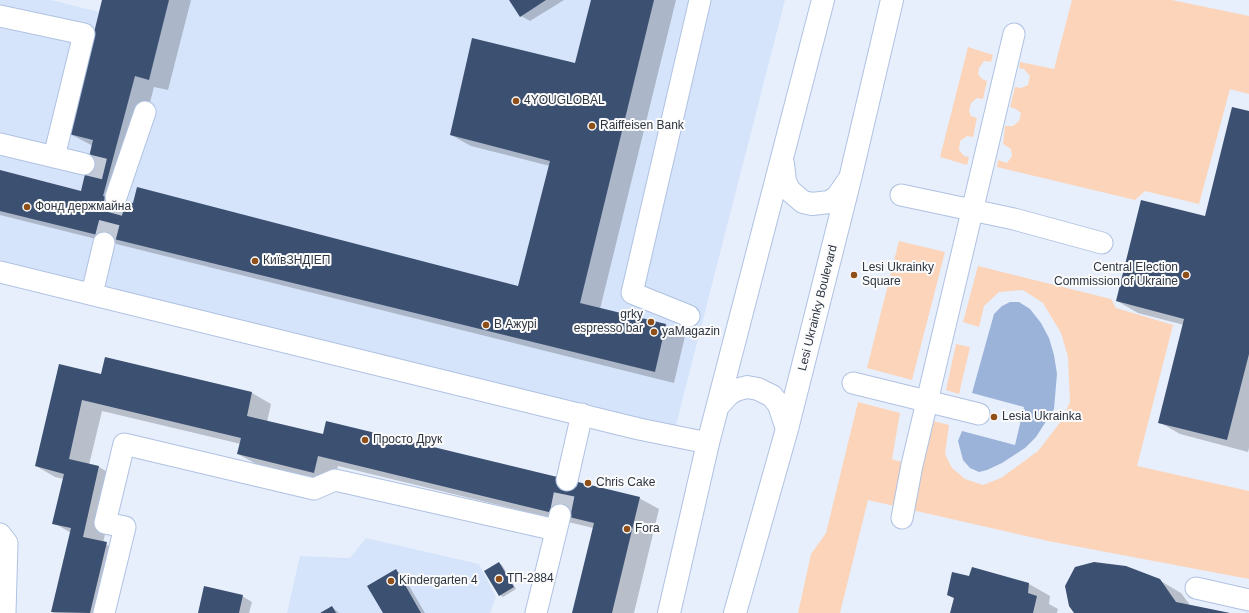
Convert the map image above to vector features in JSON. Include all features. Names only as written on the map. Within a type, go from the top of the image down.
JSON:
[{"type":"main road","points":[[669,613],[708,443],[783,160],[823,0]]},
{"type":"main road","name":"Lesi Ukrainky Boulevard","points":[[735,613],[787,429],[850,178],[892,0]]},
{"type":"main road","points":[[783,160],[785,181],[789,190],[802,202],[812,204],[829,202],[837,197],[850,178]]},
{"type":"main road","points":[[718,406],[729,394],[736,390],[747,387],[758,388],[772,396],[779,405],[787,429]]},
{"type":"street","points":[[689,316],[632,293],[700,0]]},
{"type":"street","points":[[0,16],[84,34],[54,157]]},
{"type":"street","points":[[902,518],[902,508],[1014,34]]},
{"type":"street","points":[[116,197],[118,173],[146,112]]},
{"type":"street","points":[[0,144],[84,164]]},
{"type":"street","points":[[901,195],[1014,219],[1102,244]]},
{"type":"street","points":[[92,294],[104,243]]},
{"type":"street","points":[[0,272],[659,433],[708,443]]},
{"type":"street","points":[[853,383],[979,414]]},
{"type":"street","points":[[567,480],[582,414]]},
{"type":"street","points":[[104,613],[125,527],[105,523],[124,444],[314,489],[334,480],[558,522],[536,613]]},
{"type":"street","points":[[0,534],[7,543],[5,613]]},
{"type":"street","points":[[1196,588],[1249,600]]},
{"type":"shaded area","points":[[0,0],[51,0],[99,12],[102,0],[785,0],[676,425],[667,427],[0,260]]},
{"type":"shaded area","points":[[1072,0],[1172,0],[1249,16],[1249,94],[1230,89],[1199,204],[1145,191],[1135,200],[997,167],[998,160],[1007,163],[1012,156],[1011,149],[1003,144],[1005,126],[1013,126],[1019,121],[1021,113],[1010,107],[1015,87],[1021,88],[1028,85],[1030,76],[1024,69],[1019,68],[1020,62],[1054,69]]},
{"type":"shaded area","points":[[968,47],[993,55],[991,62],[984,61],[979,68],[978,74],[982,79],[987,81],[983,99],[977,98],[971,103],[969,111],[971,116],[977,118],[973,137],[967,136],[960,141],[959,150],[964,156],[969,157],[967,165],[940,157]]},
{"type":"shaded area","points":[[899,241],[945,252],[912,380],[867,368]]},
{"type":"shaded area","points":[[978,266],[1111,299],[1116,308],[1173,325],[1137,466],[1249,491],[1249,579],[1048,541],[868,500],[840,613],[798,613],[811,554],[826,533],[858,402],[900,413],[892,459],[922,468],[933,421],[949,425],[945,454],[952,468],[965,479],[983,485],[1001,478],[1038,451],[1062,420],[1070,402],[1068,357],[1061,333],[1043,303],[1023,290],[999,292],[984,306],[979,327],[963,322]]},
{"type":"shaded area","points":[[956,344],[970,347],[959,394],[946,390]]},
{"type":"shaded area","name":"Kindergarten 4","points":[[366,538],[479,564],[496,597],[490,613],[287,613],[300,556],[350,558]]},
{"type":"water","points":[[1010,302],[1019,302],[1030,309],[1041,323],[1049,338],[1057,374],[1054,409],[1036,437],[1025,448],[1002,463],[979,472],[970,468],[963,460],[958,441],[962,431],[1015,445],[1024,407],[972,393],[994,314],[1002,306]]},
{"type":"building","points":[[102,0],[169,0],[149,80],[135,76],[103,196],[133,203],[137,187],[518,286],[550,161],[450,135],[472,38],[575,63],[591,0],[654,0],[580,303],[666,324],[655,372],[0,211],[0,170],[81,191],[93,140],[69,134]]},
{"type":"building","points":[[509,0],[546,0],[520,17]]},
{"type":"building","name":"Central Election Commission of Ukraine","points":[[1232,107],[1249,111],[1249,354],[1227,440],[1158,423],[1184,319],[1116,301],[1141,200],[1205,216]]},
{"type":"building","points":[[105,357],[252,392],[247,416],[323,434],[326,421],[640,497],[612,613],[572,613],[594,523],[318,456],[314,473],[237,454],[241,438],[82,400],[69,459],[99,466],[83,537],[107,542],[90,613],[51,612],[71,528],[52,524],[64,474],[35,466],[59,364],[101,374]]},
{"type":"building","name":"ТП-2884","points":[[499,562],[514,587],[499,596],[484,571]]},
{"type":"building","points":[[1094,562],[1126,566],[1160,579],[1176,602],[1230,613],[1074,613],[1069,606],[1065,586],[1075,567]]},
{"type":"building","points":[[972,567],[1029,583],[1028,593],[1037,596],[1033,613],[950,613],[954,598],[947,595],[952,572],[969,576]]},
{"type":"building","points":[[396,569],[421,613],[383,613],[367,586]]},
{"type":"building","points":[[204,586],[243,595],[239,613],[198,613]]},
{"type":"building","points":[[332,606],[336,613],[320,613]]},
{"type":"tunnel","points":[[84,164],[113,171]]},
{"type":"tunnel","points":[[104,243],[116,197]]},
{"type":"tunnel","points":[[560,515],[567,480]]},
{"type":"place","name":"4YOUGLOBAL","points":[[516,101]]},
{"type":"place","name":"Raiffeisen Bank","points":[[592,126]]},
{"type":"place","name":"Фонд держмайна","points":[[27,207]]},
{"type":"place","name":"КиївЗНДІЕП","points":[[255,261]]},
{"type":"place","name":"Lesi Ukrainky Square","points":[[854,275]]},
{"type":"place","name":"Central Election Commission of Ukraine","points":[[1186,275]]},
{"type":"place","name":"grky espresso bar","points":[[651,322]]},
{"type":"place","name":"В Ажурі","points":[[486,325]]},
{"type":"place","name":"yaMagazin","points":[[654,332]]},
{"type":"place","name":"Lesia Ukrainka","points":[[994,417]]},
{"type":"place","name":"Просто Друк","points":[[365,440]]},
{"type":"place","name":"Chris Cake","points":[[588,483]]},
{"type":"place","name":"Fora","points":[[627,529]]},
{"type":"place","name":"ТП-2884","points":[[499,579]]},
{"type":"place","name":"Kindergarten 4","points":[[391,581]]}]
